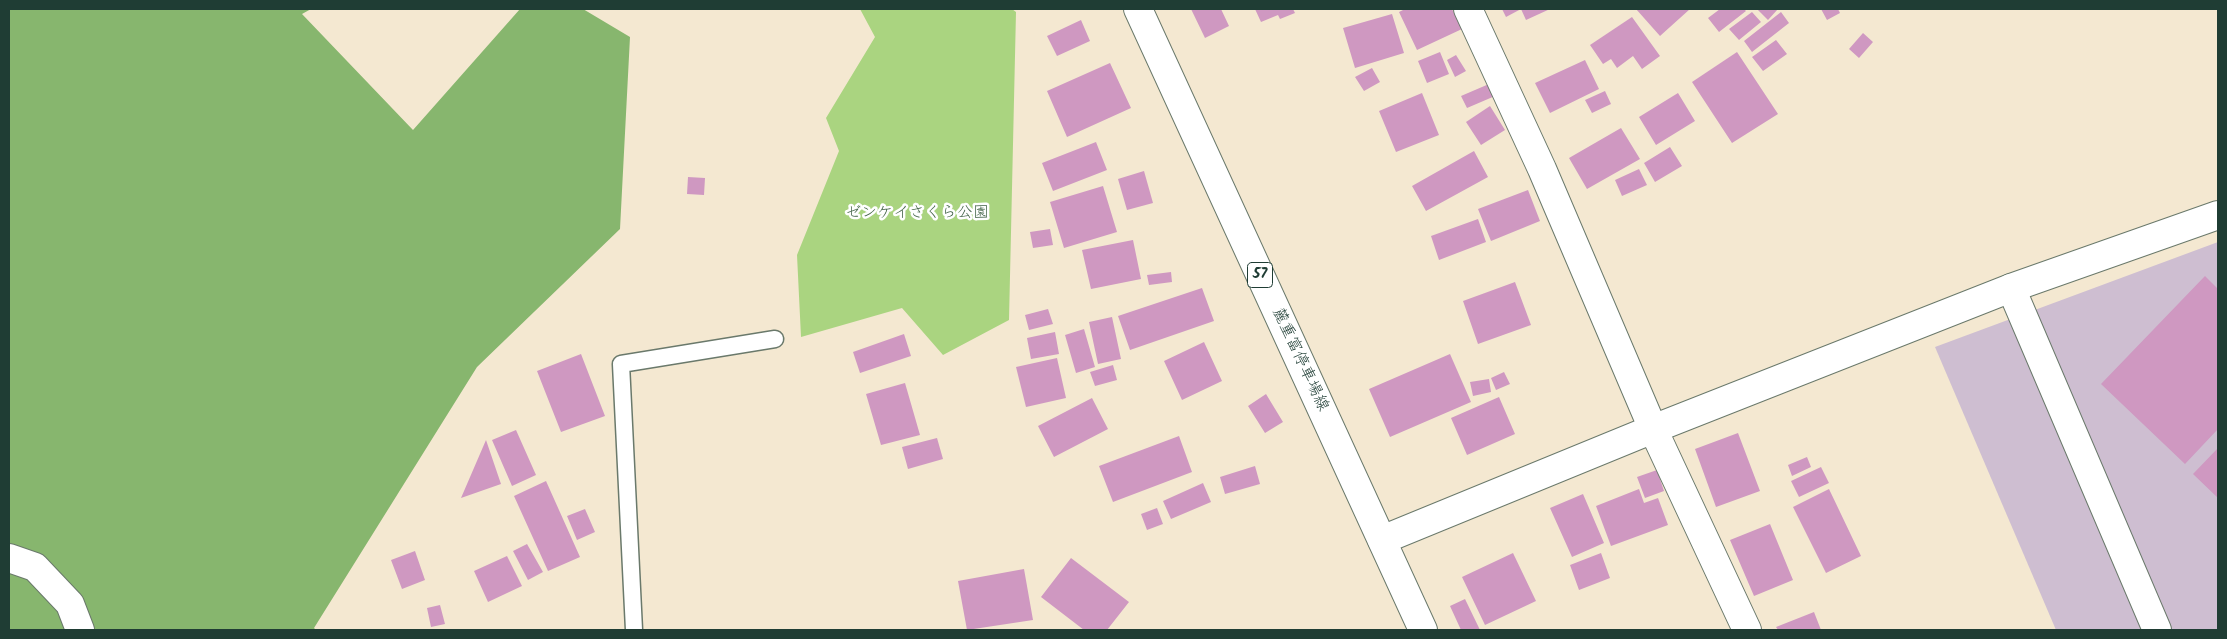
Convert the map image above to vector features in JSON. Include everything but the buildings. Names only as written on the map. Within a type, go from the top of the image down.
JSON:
[{"type":"street","points":[[1468,9],[1542,169],[1652,429],[1747,630]]},
{"type":"street","name":"麓重富停車場線","points":[[1144,11],[1423,630]]},
{"type":"street","points":[[1382,540],[1652,429],[2011,288],[2218,215]]},
{"type":"street","points":[[2011,288],[2157,630]]},
{"type":"street","points":[[9,558],[35,567],[70,604],[80,630]]},
{"type":"lane","points":[[634,630],[621,364],[776,339]]},
{"type":"shaded area","points":[[2218,242],[2218,630],[2056,630],[1935,347]]},
{"type":"green space","points":[[9,9],[311,9],[302,14],[413,130],[520,9],[583,9],[630,37],[620,229],[477,367],[314,628],[316,630],[9,630]]},
{"type":"green space","name":"ゼンケイさくら公園","points":[[860,9],[1012,9],[1016,12],[1009,320],[943,355],[902,308],[801,337],[797,255],[839,151],[826,118],[875,37]]}]
